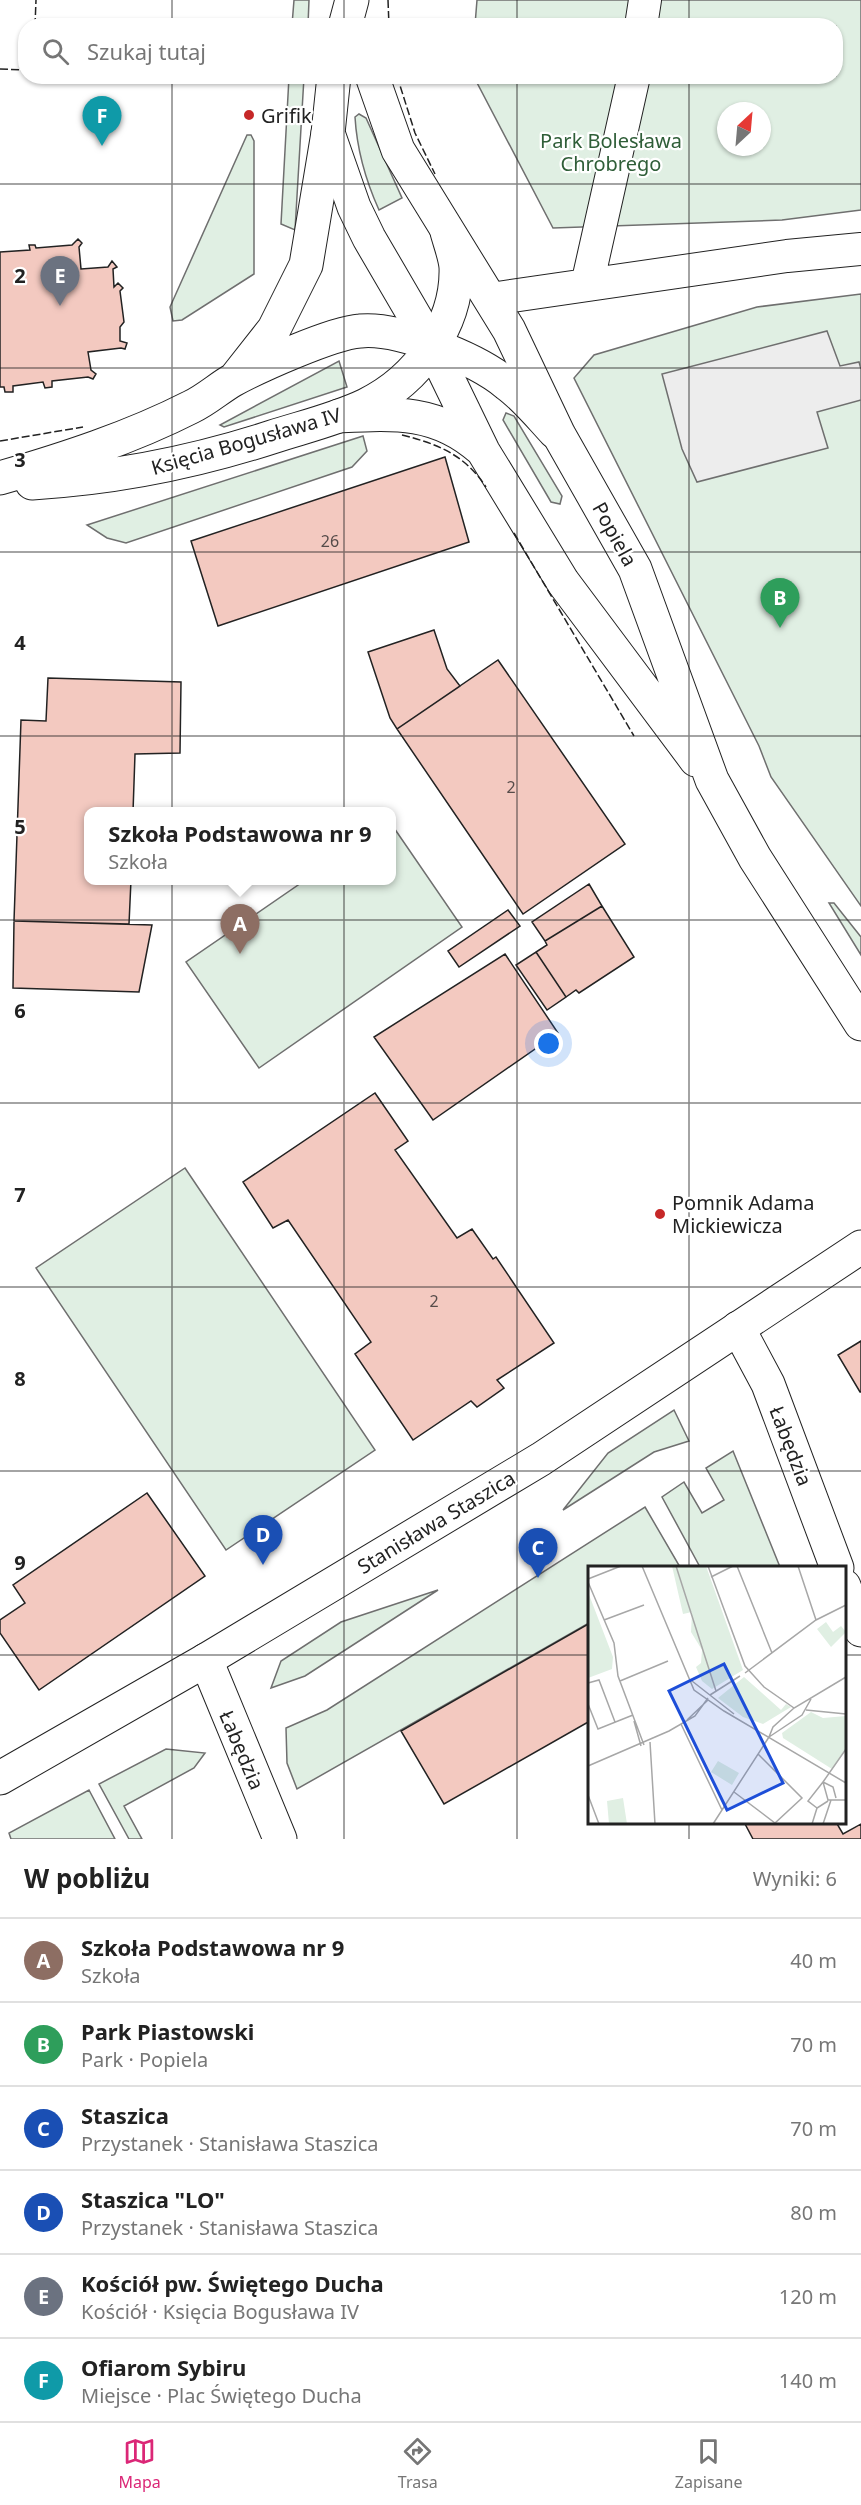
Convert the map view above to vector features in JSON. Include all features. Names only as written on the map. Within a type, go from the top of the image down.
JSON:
[{"type":"main road","points":[[348,18],[354,0]]},
{"type":"main road","points":[[354,0],[359,18]]},
{"type":"main road","points":[[234,380],[274,329],[306,265],[328,133],[333,84]]},
{"type":"main road","points":[[375,84],[398,150],[447,232]]},
{"type":"main road","name":"Popiela","points":[[328,133],[354,207],[432,346],[483,451],[563,582],[674,734],[712,780]]},
{"type":"main road","name":"Popiela","points":[[447,232],[510,330],[559,435],[635,569],[712,780],[755,858],[861,1024]]},
{"type":"main road","name":"Księcia Bogusława IV","points":[[0,484],[84,480],[178,465],[339,416],[368,404],[394,388],[415,369],[432,346],[446,321],[455,285],[456,265],[447,232]]},
{"type":"main road","name":"Księcia Bogusława IV","points":[[0,478],[82,454],[193,407],[234,380],[289,355],[360,331],[401,336],[432,346]]},
{"type":"main road","points":[[432,346],[471,361],[508,384],[559,435]]},
{"type":"main road","points":[[339,416],[385,413],[420,416],[445,424],[465,435],[483,451]]},
{"type":"main road","name":"Stanisława Staszica","points":[[0,1778],[206,1660],[542,1459],[861,1247]]},
{"type":"main road","name":"Łabędzia","points":[[738,1328],[768,1384],[836,1566]]},
{"type":"main road","points":[[846,1591],[861,1630]]},
{"type":"main road","name":"Łabędzia","points":[[206,1660],[280,1839]]},
{"type":"street","points":[[642,18],[645,0]]},
{"type":"street","points":[[587,285],[632,84]]},
{"type":"street","points":[[491,300],[787,255],[861,249]]},
{"type":"green space","points":[[294,0],[309,0],[308,18],[293,18]]},
{"type":"green space","name":"Park Bolesława Chrobrego","points":[[477,0],[861,0],[861,210],[782,220],[553,228],[478,84],[843,84],[843,18],[476,18]]},
{"type":"green space","points":[[289,84],[304,84],[295,230],[281,224]]},
{"type":"green space","points":[[359,114],[366,118],[402,198],[379,210],[360,153],[355,117]]},
{"type":"green space","points":[[247,135],[251,135],[254,141],[254,274],[182,320],[173,321],[170,307]]},
{"type":"green space","points":[[861,294],[861,906],[771,777],[759,746],[574,378],[594,355],[757,307]]},
{"type":"green space","points":[[339,361],[347,387],[224,427],[220,425]]},
{"type":"green space","points":[[506,413],[514,416],[562,496],[560,504],[551,502],[503,420]]},
{"type":"green space","points":[[363,436],[367,451],[352,467],[126,543],[107,538],[87,525]]},
{"type":"green space","points":[[396,831],[462,927],[259,1068],[186,962],[298,885],[396,885]]},
{"type":"green space","points":[[829,903],[834,903],[861,937],[861,955]]},
{"type":"green space","points":[[185,1168],[375,1450],[226,1550],[36,1268]]},
{"type":"green space","points":[[674,1410],[689,1441],[654,1452],[563,1510],[608,1453]]},
{"type":"green space","points":[[733,1451],[780,1566],[699,1566],[662,1497],[684,1482],[702,1513],[724,1500],[706,1468]]},
{"type":"green space","points":[[645,1507],[679,1566],[588,1566],[588,1624],[297,1789],[287,1763],[286,1728],[327,1710]]},
{"type":"green space","points":[[438,1590],[305,1676],[271,1688],[281,1661],[341,1622]]},
{"type":"green space","points":[[166,1749],[205,1753],[194,1768],[124,1806],[142,1839],[129,1839],[99,1784]]},
{"type":"green space","points":[[89,1790],[115,1839],[11,1839],[9,1833]]},
{"type":"shaded area","points":[[827,331],[840,366],[859,362],[861,369],[861,400],[817,412],[828,448],[697,482],[682,449],[662,374]]},
{"type":"building","points":[[78,239],[82,243],[79,247],[81,269],[108,267],[112,261],[117,267],[113,269],[114,287],[118,283],[123,288],[120,291],[124,322],[120,327],[120,341],[127,343],[125,349],[88,352],[91,370],[96,374],[93,379],[88,377],[52,381],[52,387],[45,388],[43,382],[13,386],[13,392],[5,392],[4,387],[0,387],[0,252],[30,250],[29,245],[35,245],[36,248],[72,245]]},
{"type":"building","points":[[445,457],[469,542],[218,626],[191,541]]},
{"type":"building","points":[[434,630],[447,669],[460,686],[397,729],[390,718],[368,652]]},
{"type":"building","points":[[498,660],[625,844],[523,914],[397,729]]},
{"type":"building","points":[[48,678],[181,682],[180,753],[135,754],[133,807],[84,807],[84,885],[131,885],[129,924],[14,921],[21,720],[46,721]]},
{"type":"building","points":[[589,884],[602,906],[545,941],[532,922]]},
{"type":"building","points":[[602,906],[634,957],[579,993],[576,990],[566,997],[536,952],[547,945],[545,941]]},
{"type":"building","points":[[508,910],[520,926],[459,967],[448,951]]},
{"type":"building","points":[[14,921],[152,925],[139,992],[13,988]]},
{"type":"building","points":[[536,952],[566,997],[547,1010],[516,965]]},
{"type":"building","points":[[505,954],[558,1033],[433,1120],[374,1037]]},
{"type":"building","points":[[375,1093],[408,1141],[395,1150],[457,1238],[472,1229],[493,1259],[496,1257],[554,1343],[497,1380],[504,1388],[477,1407],[471,1401],[413,1440],[355,1354],[371,1342],[288,1220],[273,1228],[243,1182]]},
{"type":"building","points":[[861,1341],[861,1392],[860,1392],[838,1355]]},
{"type":"building","points":[[147,1493],[205,1576],[39,1690],[0,1633],[0,1620],[25,1603],[13,1585]]},
{"type":"building","points":[[588,1624],[588,1722],[444,1804],[401,1731]]},
{"type":"building","points":[[745,1824],[837,1824],[843,1834],[861,1824],[861,1839],[753,1839]]},
{"type":"fence","points":[[35,18],[36,0]]},
{"type":"fence","points":[[388,0],[389,18]]},
{"type":"fence","points":[[0,69],[18,70]]},
{"type":"fence","points":[[400,84],[415,133],[435,174]]},
{"type":"fence","points":[[0,441],[83,427]]},
{"type":"fence","points":[[402,435],[450,452],[469,467],[486,487]]},
{"type":"fence","points":[[514,533],[634,736]]},
{"type":"place","name":"Grifik","points":[[249,115]]},
{"type":"place","name":"Ofiarom Sybiru","points":[[102,146]]},
{"type":"place","name":"Kościół pw. Świętego Ducha","points":[[60,306]]},
{"type":"place","name":"Park Piastowski","points":[[780,628]]},
{"type":"place","name":"Szkoła Podstawowa nr 9","points":[[240,954]]},
{"type":"place","name":"Pomnik Adama Mickiewicza","points":[[660,1214]]},
{"type":"place","name":"Staszica \"LO\"","points":[[263,1565]]},
{"type":"place","name":"Staszica","points":[[538,1578]]}]
